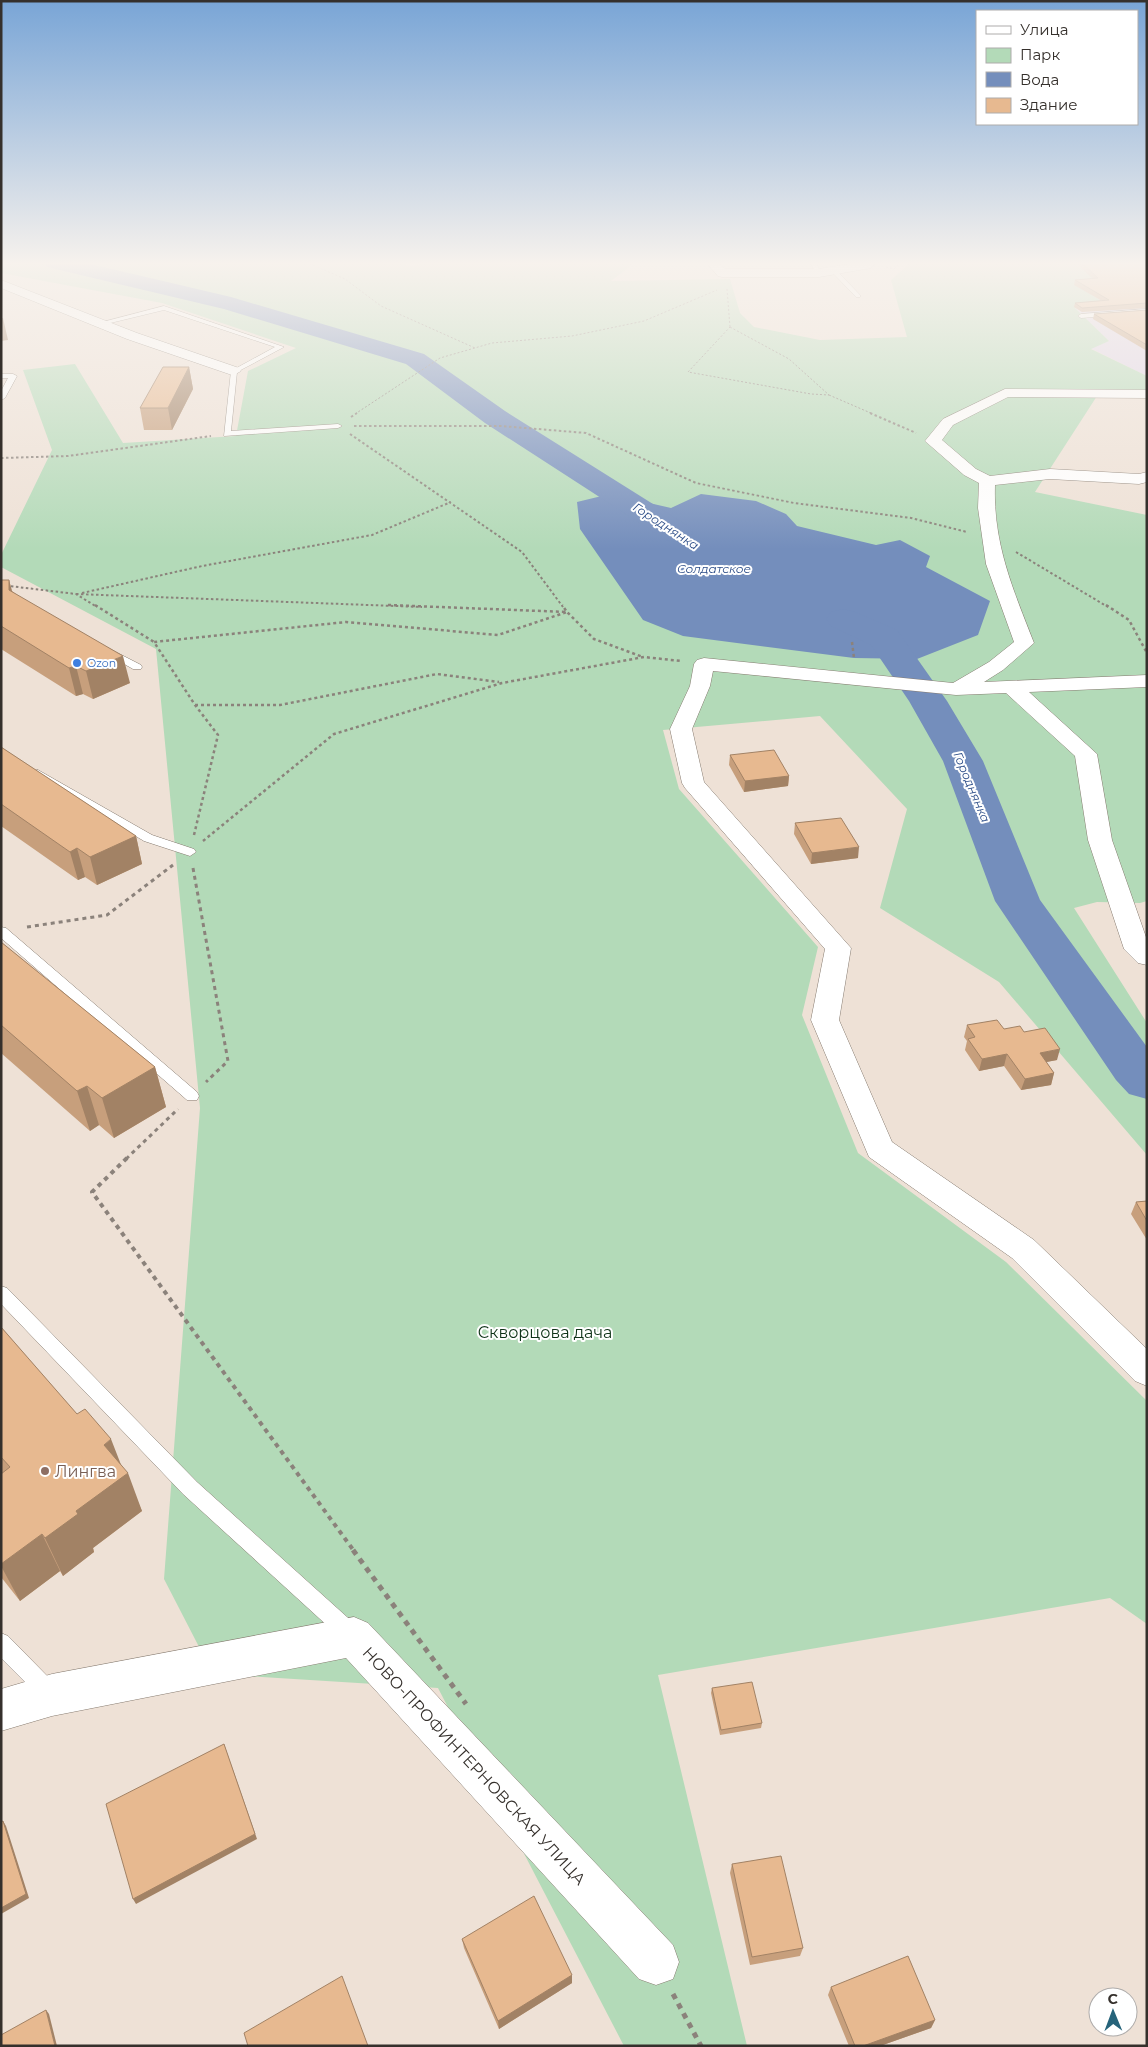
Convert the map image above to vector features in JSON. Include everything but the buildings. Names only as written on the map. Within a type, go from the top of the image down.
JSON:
[{"type":"street","points":[[192,358],[234,370]]},
{"type":"street","points":[[1147,394],[1005,393],[948,422],[933,440],[970,472],[987,482],[1050,474],[1139,479],[1147,477]]},
{"type":"street","points":[[956,689],[996,666],[1024,643],[995,564],[986,508],[987,482]]},
{"type":"street","points":[[1147,681],[956,689],[704,664],[700,686],[680,729],[692,783],[838,948],[825,1020],[880,1149],[1023,1249],[1147,1371]]},
{"type":"street","points":[[1011,687],[1086,754],[1100,840],[1137,949],[1147,957]]},
{"type":"street","name":"НОВО-ПРОФИНТЕРНОВСКАЯ УЛИЦА","points":[[1,1710],[52,1695],[354,1637],[656,1962]]},
{"type":"lane","points":[[259,358],[234,370],[227,434],[338,426]]},
{"type":"lane","points":[[1,376],[13,376],[1,398]]},
{"type":"lane","points":[[95,644],[137,668]]},
{"type":"lane","points":[[26,765],[148,838],[190,852]]},
{"type":"lane","points":[[2,931],[192,1096]]},
{"type":"lane","points":[[1,1293],[190,1488],[354,1637]]},
{"type":"lane","points":[[1,1643],[52,1695]]},
{"type":"path","points":[[338,426],[442,358]]},
{"type":"path","points":[[702,358],[688,372],[810,394],[829,395]]},
{"type":"path","points":[[786,358],[829,395],[933,440]]},
{"type":"path","points":[[338,426],[522,552],[567,612],[594,639],[644,658],[704,664]]},
{"type":"path","points":[[338,426],[500,426],[586,433],[696,483],[794,503],[910,518],[991,538],[1059,576],[1129,620],[1147,653]]},
{"type":"path","points":[[1,458],[68,456],[227,434]]},
{"type":"path","points":[[76,594],[202,566],[372,535],[451,502]]},
{"type":"path","points":[[1,585],[76,594],[567,612]]},
{"type":"path","points":[[76,594],[154,642],[195,705],[218,735],[190,852],[228,1061],[92,1192],[468,1705]]},
{"type":"path","points":[[154,642],[346,622],[498,635],[567,612]]},
{"type":"path","points":[[852,642],[854,658]]},
{"type":"path","points":[[2,931],[107,915],[190,852],[334,734],[502,683],[644,658]]},
{"type":"path","points":[[195,705],[280,705],[437,674],[502,683]]},
{"type":"path","points":[[656,1962],[701,2046]]},
{"type":"shaded area","points":[[1109,358],[1147,358],[1147,376]]},
{"type":"green space","name":"Скворцова дача","points":[[276,358],[1109,358],[1147,376],[1147,398],[1097,396],[1035,492],[1147,515],[1147,901],[1140,903],[1097,902],[1074,908],[1147,1023],[1147,1155],[999,982],[880,908],[907,809],[820,716],[663,730],[679,789],[818,947],[802,1015],[858,1153],[1006,1262],[1147,1401],[1147,1624],[1110,1598],[658,1675],[747,2046],[624,2046],[438,1688],[213,1674],[164,1579],[200,1108],[156,649],[1,567],[1,555],[52,450],[23,370],[75,364],[123,443],[236,436],[248,371]]},
{"type":"water","name":"Солдатское","points":[[610,494],[671,508],[701,494],[756,501],[786,514],[797,526],[876,545],[900,540],[930,556],[926,567],[990,601],[978,635],[917,659],[854,658],[683,636],[643,620],[580,529],[577,502]]},
{"type":"waterway","name":"Городнянка","points":[[410,358],[415,359],[495,417],[677,533]]},
{"type":"waterway","name":"Городнянка","points":[[843,619],[884,638],[928,701],[963,761],[1018,901],[1134,1067],[1147,1081]]},
{"type":"place","name":"Ozon","points":[[77,663]]},
{"type":"place","name":"Лингва","points":[[45,1471]]}]
